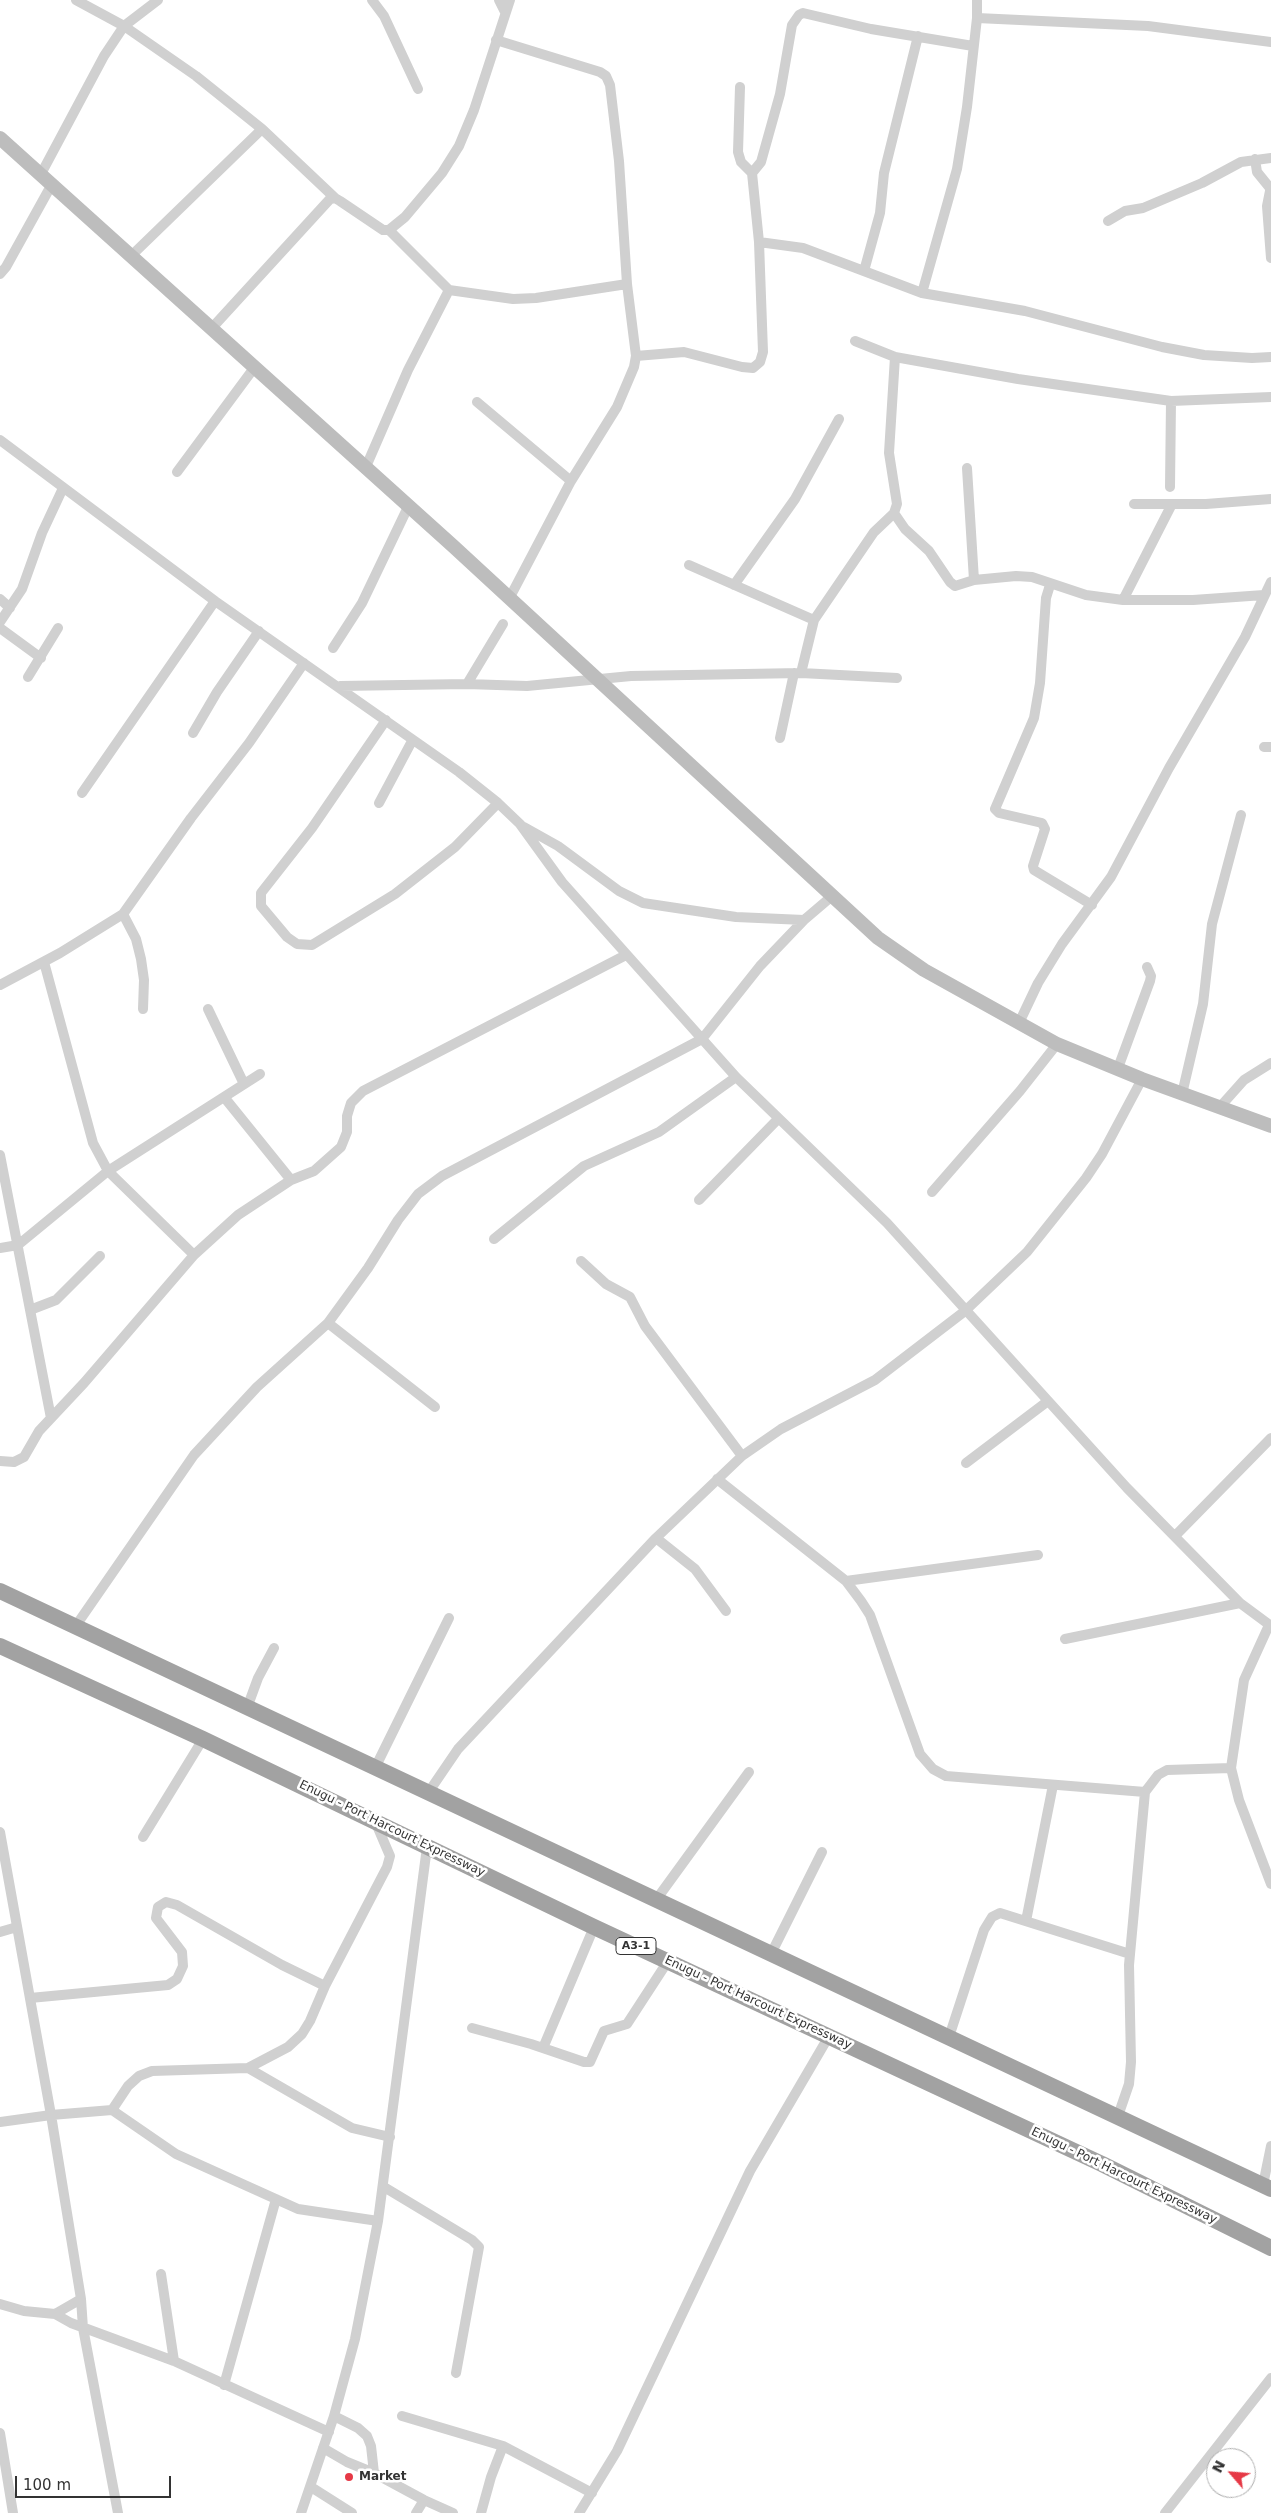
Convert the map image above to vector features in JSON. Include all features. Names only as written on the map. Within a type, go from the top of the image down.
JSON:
[{"type":"highway","points":[[0,1591],[1267,2187]]},
{"type":"highway","name":"Enugu - Port Harcourt Expressway","points":[[0,1646],[203,1739],[594,1927],[1102,2164],[1271,2248]]},
{"type":"main road","points":[[0,138],[597,679],[749,818],[831,897],[878,938],[924,970],[1057,1044],[1142,1079],[1271,1126]]},
{"type":"street","points":[[76,0],[124,26],[196,76],[262,129],[335,198],[377,227],[389,230],[449,290],[513,299],[536,298],[626,284]]},
{"type":"street","points":[[41,174],[104,56],[124,26],[158,0]]},
{"type":"street","points":[[372,0],[384,16],[418,89]]},
{"type":"street","points":[[499,0],[505,12]]},
{"type":"street","points":[[389,230],[405,217],[442,173],[459,146],[474,110],[510,0]]},
{"type":"street","points":[[922,293],[957,169],[978,18],[977,0]]},
{"type":"street","points":[[752,173],[761,162],[780,94],[792,26],[799,15],[803,13],[871,30],[973,46]]},
{"type":"street","points":[[978,18],[1148,26],[1271,42]]},
{"type":"street","points":[[864,270],[880,213],[884,173],[918,36]]},
{"type":"street","points":[[496,40],[600,72],[606,76],[610,85],[619,161],[626,284],[636,356],[634,367],[617,407],[571,481],[509,599]]},
{"type":"street","points":[[636,356],[684,352],[742,367],[753,368],[760,362],[763,352],[759,242],[752,173],[741,162],[738,152],[740,87]]},
{"type":"street","points":[[131,256],[262,129]]},
{"type":"street","points":[[1108,222],[1125,211],[1143,208],[1202,183],[1241,162],[1271,158]]},
{"type":"street","points":[[1255,159],[1257,172],[1270,187],[1267,206],[1271,258]]},
{"type":"street","points":[[0,274],[6,267],[52,184]]},
{"type":"street","points":[[212,329],[326,203],[335,198]]},
{"type":"street","points":[[759,242],[804,248],[922,293],[1025,311],[1162,347],[1204,355],[1271,357]]},
{"type":"street","points":[[365,468],[408,370],[449,290]]},
{"type":"street","points":[[855,341],[894,357],[1018,379],[1171,401],[1271,397]]},
{"type":"street","points":[[780,738],[814,620],[874,532],[894,513],[897,504],[890,453],[894,357]]},
{"type":"street","points":[[177,472],[254,368]]},
{"type":"street","points":[[1170,487],[1171,401]]},
{"type":"street","points":[[477,402],[571,481]]},
{"type":"street","points":[[734,585],[795,499],[840,419]]},
{"type":"street","points":[[0,441],[215,600],[340,686],[412,741],[459,772],[498,803],[520,824],[562,882],[736,1077],[887,1222],[965,1311],[1127,1488],[1240,1603],[1270,1625],[1244,1680],[1231,1768],[1239,1800],[1271,1884]]},
{"type":"street","points":[[967,468],[974,580]]},
{"type":"street","points":[[0,622],[22,589],[42,533],[63,488]]},
{"type":"street","points":[[1134,504],[1206,504],[1271,499]]},
{"type":"street","points":[[1123,600],[1172,504]]},
{"type":"street","points":[[333,648],[362,603],[408,507]]},
{"type":"street","points":[[894,513],[905,529],[929,551],[950,582],[959,586],[974,580],[1016,576],[1032,577],[1050,585],[1086,595],[1123,600],[1193,600],[1264,595]]},
{"type":"street","points":[[689,565],[814,620]]},
{"type":"street","points":[[1019,1022],[1038,982],[1062,944],[1112,877],[1169,768],[1245,637],[1271,582]]},
{"type":"street","points":[[1050,585],[1046,598],[1040,683],[1034,718],[995,809],[999,813],[1042,823],[1045,829],[1033,866],[1034,870],[1092,905]]},
{"type":"street","points":[[0,599],[10,608]]},
{"type":"street","points":[[82,793],[215,600]]},
{"type":"street","points":[[467,684],[502,624]]},
{"type":"street","points":[[0,628],[41,658]]},
{"type":"street","points":[[28,677],[58,628]]},
{"type":"street","points":[[194,733],[217,692],[258,631]]},
{"type":"street","points":[[0,985],[44,962],[123,914],[191,818],[249,743],[304,663]]},
{"type":"street","points":[[340,686],[467,684],[527,686],[649,676],[798,673],[897,678]]},
{"type":"street","points":[[386,720],[312,828],[261,893],[261,906],[287,937],[297,944],[312,945],[395,894],[455,847],[498,803]]},
{"type":"street","points":[[379,803],[412,741]]},
{"type":"street","points":[[1182,1094],[1203,1004],[1212,924],[1241,815]]},
{"type":"street","points":[[520,824],[558,846],[619,891],[643,903],[736,917],[804,920]]},
{"type":"street","points":[[74,1627],[194,1455],[257,1387],[328,1323],[368,1268],[398,1220],[418,1194],[442,1176],[702,1039],[760,966],[804,920],[831,897]]},
{"type":"street","points":[[123,914],[136,939],[141,959],[144,1009]]},
{"type":"street","points":[[0,1462],[14,1462],[24,1457],[39,1431],[194,1255],[238,1214],[291,1180],[314,1171],[341,1146],[347,1132],[347,1116],[352,1103],[363,1090],[626,955]]},
{"type":"street","points":[[44,962],[93,1143],[108,1171],[194,1255]]},
{"type":"street","points":[[1118,1068],[1150,981],[1151,976],[1147,967]]},
{"type":"street","points":[[208,1009],[244,1084]]},
{"type":"street","points":[[932,1192],[1020,1092],[1057,1044]]},
{"type":"street","points":[[1218,1108],[1244,1080],[1271,1063]]},
{"type":"street","points":[[0,1248],[18,1246],[108,1171],[260,1074]]},
{"type":"street","points":[[494,1239],[584,1166],[658,1132],[736,1077]]},
{"type":"street","points":[[428,1793],[458,1749],[656,1538],[742,1456],[780,1429],[875,1380],[965,1311],[1027,1252],[1086,1178],[1102,1154],[1142,1079]]},
{"type":"street","points":[[224,1097],[291,1180]]},
{"type":"street","points":[[699,1200],[778,1119]]},
{"type":"street","points":[[0,1154],[52,1418]]},
{"type":"street","points":[[30,1310],[56,1300],[100,1256]]},
{"type":"street","points":[[581,1261],[606,1284],[630,1297],[645,1326],[742,1456]]},
{"type":"street","points":[[328,1323],[434,1407]]},
{"type":"street","points":[[966,1463],[1048,1401]]},
{"type":"street","points":[[1175,1536],[1271,1438]]},
{"type":"street","points":[[717,1480],[846,1581],[870,1615],[920,1754],[932,1769],[946,1776],[1145,1792]]},
{"type":"street","points":[[656,1538],[695,1569],[726,1611]]},
{"type":"street","points":[[846,1581],[1038,1554]]},
{"type":"street","points":[[1065,1638],[1240,1603]]},
{"type":"street","points":[[375,1768],[449,1618]]},
{"type":"street","points":[[247,1708],[258,1678],[274,1648]]},
{"type":"street","points":[[143,1836],[203,1739]]},
{"type":"street","points":[[1118,2116],[1129,2084],[1131,2062],[1130,1954],[1145,1792],[1158,1775],[1167,1770],[1231,1768]]},
{"type":"street","points":[[656,1900],[749,1772]]},
{"type":"street","points":[[1026,1922],[1054,1785]]},
{"type":"street","points":[[112,2110],[128,2086],[140,2076],[146,2074],[248,2068],[288,2047],[302,2034],[387,1867],[390,1856],[375,1821]]},
{"type":"street","points":[[0,1832],[51,2114],[84,2328],[118,2513]]},
{"type":"street","points":[[301,2513],[334,2416],[355,2339],[378,2221],[427,1847]]},
{"type":"street","points":[[771,1954],[822,1852]]},
{"type":"street","points":[[30,1998],[168,1985],[177,1979],[183,1966],[182,1952],[156,1918],[158,1907],[166,1902],[177,1905],[282,1966],[326,1986]]},
{"type":"street","points":[[949,2037],[986,1923],[1000,1913],[1130,1954]]},
{"type":"street","points":[[0,1932],[17,1927]]},
{"type":"street","points":[[543,2048],[594,1927]]},
{"type":"street","points":[[472,2028],[584,2062],[590,2062],[604,2031],[627,2024],[668,1961]]},
{"type":"street","points":[[579,2513],[617,2451],[750,2171],[830,2036]]},
{"type":"street","points":[[248,2068],[352,2128],[390,2137]]},
{"type":"street","points":[[0,2122],[51,2114],[112,2110],[176,2154],[298,2209],[378,2221]]},
{"type":"street","points":[[1267,2187],[1271,2146]]},
{"type":"street","points":[[384,2186],[472,2240],[479,2247],[456,2373]]},
{"type":"street","points":[[224,2384],[276,2199]]},
{"type":"street","points":[[161,2274],[174,2361]]},
{"type":"street","points":[[56,2314],[81,2299]]},
{"type":"street","points":[[0,2304],[24,2311],[56,2314],[84,2328],[174,2361],[329,2432]]},
{"type":"street","points":[[1165,2513],[1271,2378]]},
{"type":"street","points":[[334,2416],[358,2428],[367,2436],[371,2446],[374,2473]]},
{"type":"street","points":[[402,2416],[503,2446],[592,2493]]},
{"type":"street","points":[[0,2433],[13,2513]]},
{"type":"street","points":[[481,2513],[490,2477],[503,2446]]},
{"type":"street","points":[[323,2448],[346,2462],[374,2473],[424,2500],[453,2513]]},
{"type":"street","points":[[311,2488],[352,2513]]},
{"type":"street","points":[[416,2513],[424,2500]]},
{"type":"place","name":"Market","points":[[349,2477]]}]
